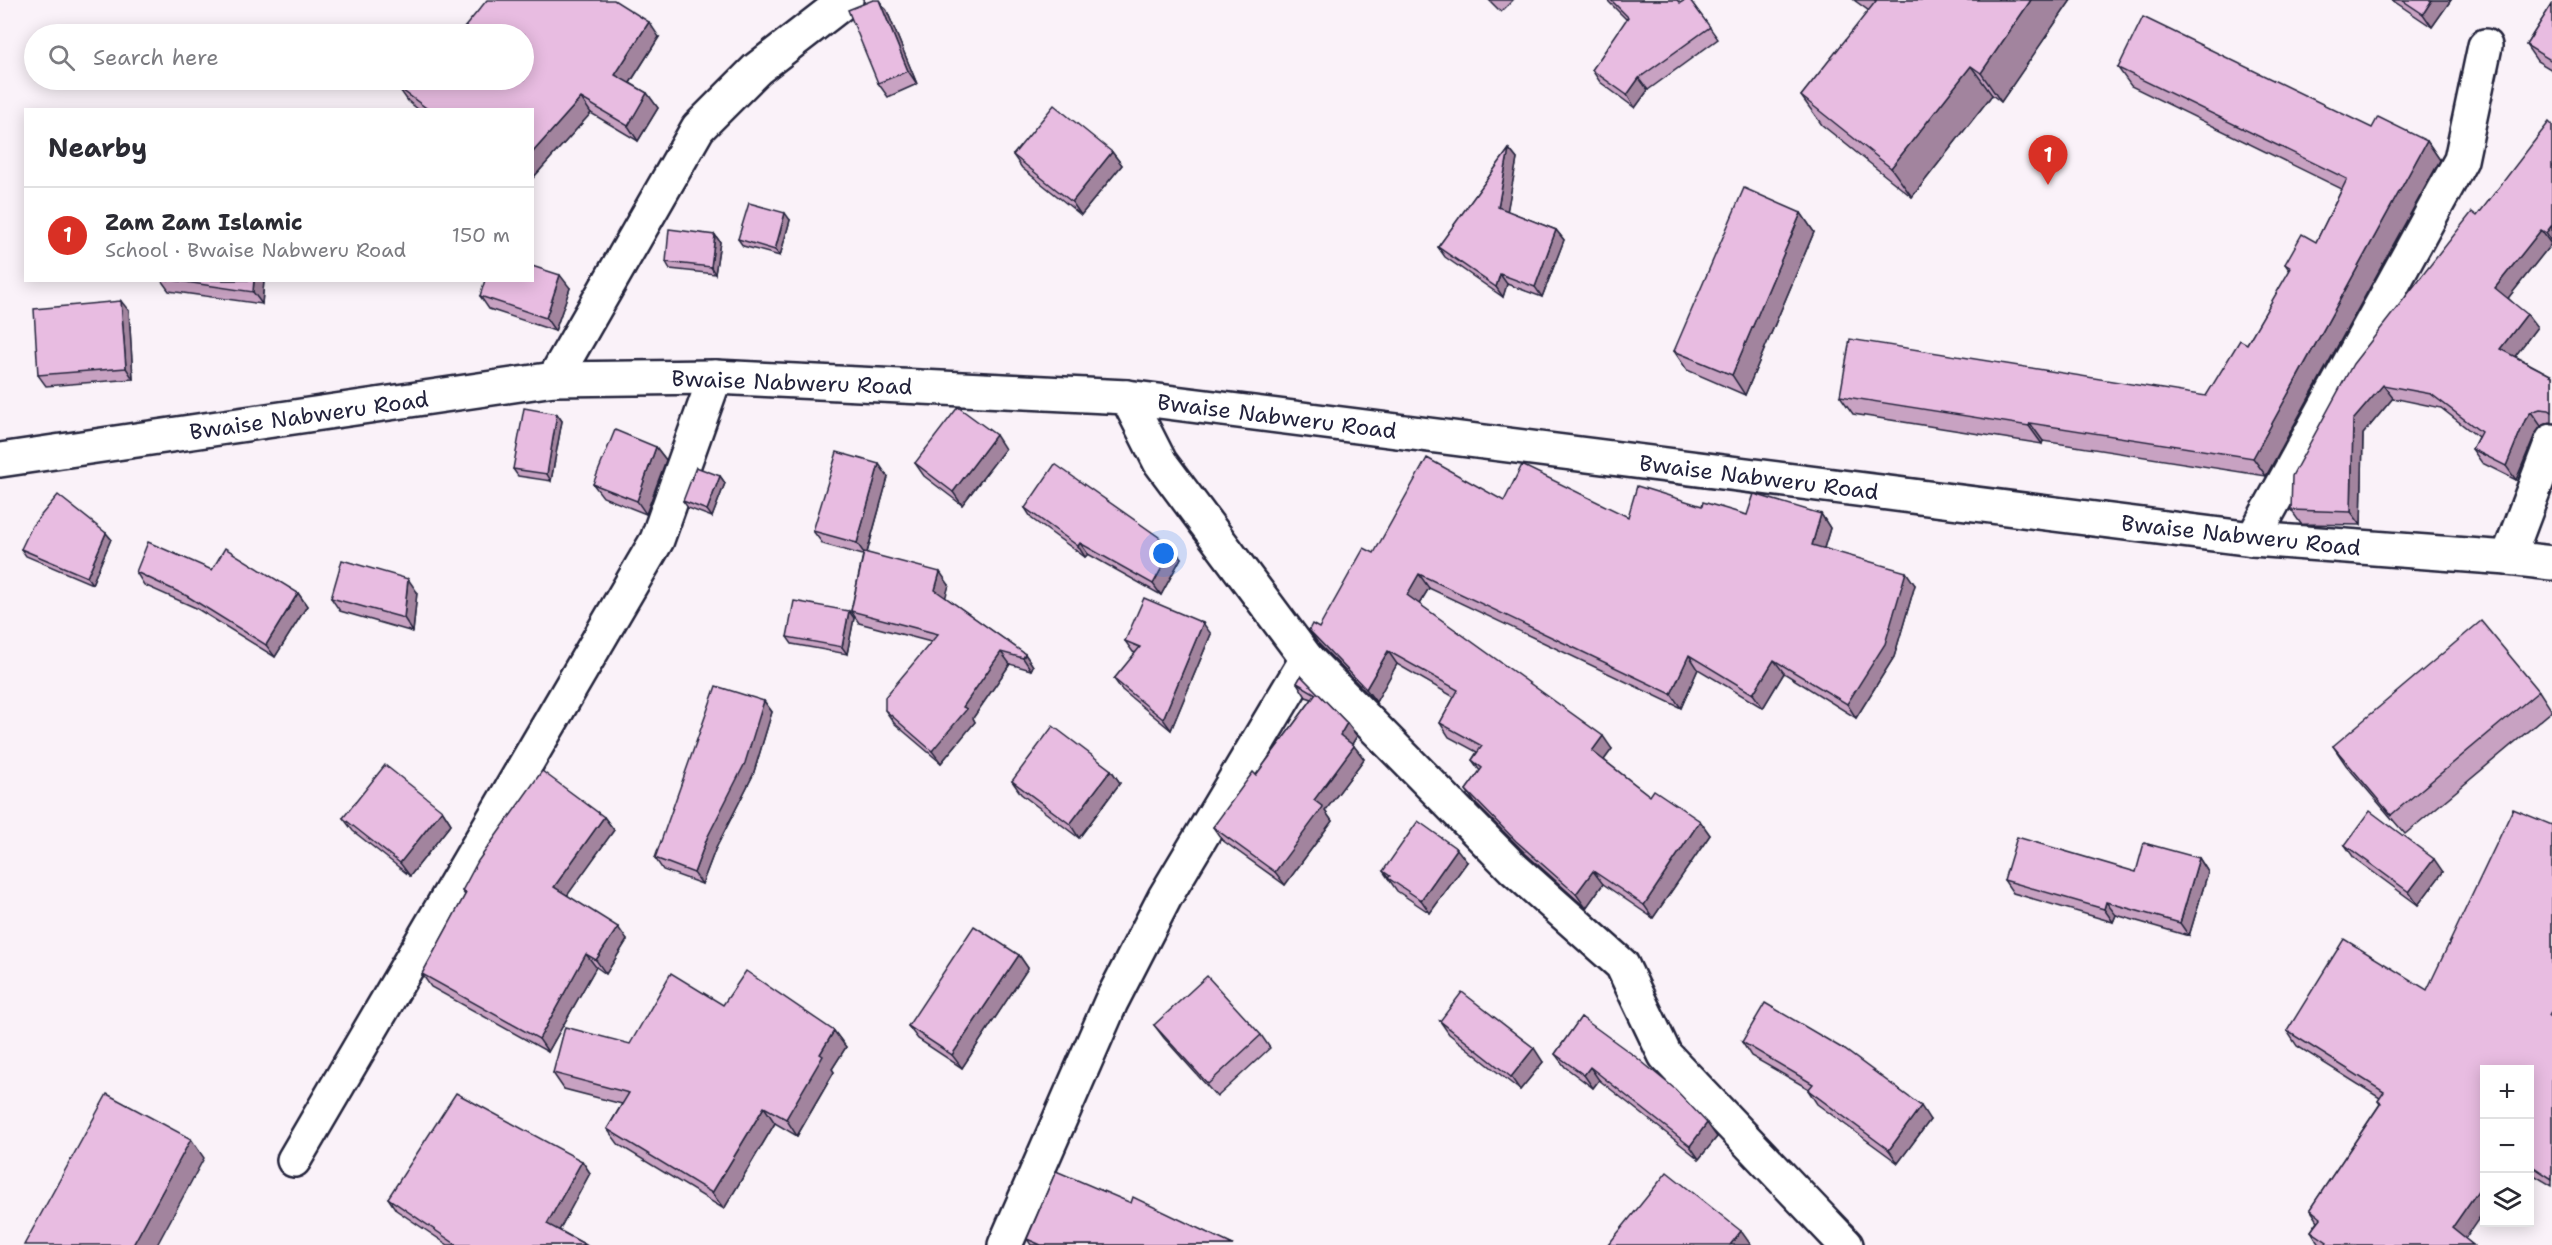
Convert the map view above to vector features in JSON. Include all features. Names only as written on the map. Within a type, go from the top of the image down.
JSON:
[{"type":"street","points":[[554,379],[698,128],[757,69],[846,0]]},
{"type":"street","points":[[2253,539],[2461,160],[2485,46]]},
{"type":"street","points":[[294,1160],[657,540],[715,377]]},
{"type":"street","name":"Bwaise Nabweru Road","points":[[0,460],[554,379],[715,377],[1127,397],[2253,539],[2552,563]]},
{"type":"street","points":[[1127,397],[1160,462],[1306,659],[1513,868],[1622,965],[1665,1055],[1843,1244]]},
{"type":"street","points":[[2508,558],[2552,441]]},
{"type":"street","points":[[1005,1245],[1111,1002],[1165,897],[1306,659]]},
{"type":"building","points":[[487,0],[614,0],[649,22],[615,75],[647,93],[628,126],[581,98],[534,151],[534,108],[426,108],[402,90],[534,90],[534,24],[467,24]]},
{"type":"building","points":[[873,0],[879,0],[908,71],[878,83],[848,10]]},
{"type":"building","points":[[1611,0],[1677,0],[1680,3],[1690,0],[1710,27],[1639,78],[1627,95],[1592,70],[1628,17]]},
{"type":"building","points":[[1874,0],[2031,0],[1981,73],[1971,66],[1891,168],[1801,96],[1876,1]]},
{"type":"building","points":[[2402,0],[2432,0],[2423,14]]},
{"type":"building","points":[[2552,4],[2552,61],[2526,45]]},
{"type":"building","points":[[2143,17],[2372,128],[2378,117],[2427,141],[2253,458],[1840,396],[1850,339],[2206,396],[2240,340],[2247,344],[2291,268],[2285,264],[2302,234],[2316,242],[2347,179],[2118,68]]},
{"type":"building","points":[[1054,105],[1112,152],[1072,202],[1013,155]]},
{"type":"building","points":[[2549,122],[2552,125],[2552,225],[2546,233],[2541,230],[2495,288],[2527,314],[2500,349],[2552,376],[2552,412],[2540,409],[2531,412],[2525,420],[2506,466],[2472,449],[2481,432],[2431,394],[2383,385],[2353,420],[2351,512],[2291,510],[2292,476],[2353,364],[2472,212],[2477,216]]},
{"type":"building","points":[[1509,149],[1498,207],[1556,230],[1535,287],[1500,274],[1496,287],[1438,247]]},
{"type":"building","points":[[1744,188],[1801,213],[1732,375],[1674,351]]},
{"type":"building","points":[[749,203],[785,213],[775,250],[738,239]]},
{"type":"building","points":[[669,229],[715,235],[711,267],[666,262]]},
{"type":"building","points":[[534,267],[560,275],[546,318],[480,296],[484,282],[534,282]]},
{"type":"building","points":[[186,282],[254,282],[253,292]]},
{"type":"building","points":[[121,301],[126,368],[38,375],[34,309]]},
{"type":"building","points":[[958,407],[996,435],[953,492],[915,463]]},
{"type":"building","points":[[524,408],[557,414],[547,474],[513,469]]},
{"type":"building","points":[[615,430],[656,447],[637,501],[593,484]]},
{"type":"building","points":[[837,452],[879,464],[857,543],[813,531]]},
{"type":"building","points":[[1427,458],[1504,501],[1522,465],[1628,517],[1637,486],[1702,506],[1703,502],[1747,515],[1754,494],[1821,514],[1812,545],[1906,572],[1885,644],[1847,704],[1774,660],[1753,694],[1689,655],[1671,694],[1419,574],[1407,595],[1603,736],[1592,751],[1650,796],[1654,790],[1700,821],[1644,905],[1593,871],[1576,894],[1516,841],[1466,790],[1482,768],[1472,760],[1482,746],[1440,723],[1458,690],[1388,651],[1366,689],[1309,630],[1312,624],[1319,628],[1364,548],[1374,553]]},
{"type":"building","points":[[1055,464],[1173,547],[1153,584],[1080,543],[1078,546],[1025,508]]},
{"type":"building","points":[[696,467],[720,476],[707,510],[683,501]]},
{"type":"building","points":[[58,495],[106,533],[87,577],[21,549],[32,526]]},
{"type":"building","points":[[148,542],[212,570],[225,548],[298,593],[266,645],[187,596],[136,572]]},
{"type":"building","points":[[864,552],[940,572],[935,590],[1025,654],[1023,658],[1001,652],[963,707],[967,709],[932,751],[885,710],[885,697],[938,634],[851,611]]},
{"type":"building","points":[[342,560],[408,579],[404,618],[331,598]]},
{"type":"building","points":[[1144,598],[1203,623],[1163,719],[1114,679],[1140,647],[1125,641]]},
{"type":"building","points":[[794,601],[849,611],[842,647],[787,637]]},
{"type":"building","points":[[2481,621],[2539,691],[2391,815],[2333,746]]},
{"type":"building","points":[[1301,676],[1347,723],[1340,735],[1354,746],[1314,800],[1323,807],[1275,872],[1213,827],[1253,772],[1256,775],[1316,694],[1297,683]]},
{"type":"building","points":[[716,686],[764,701],[745,763],[707,838],[694,873],[655,858]]},
{"type":"building","points":[[1053,726],[1111,770],[1070,824],[1012,781]]},
{"type":"building","points":[[385,765],[442,810],[400,863],[343,818]]},
{"type":"building","points":[[542,771],[604,817],[554,887],[618,927],[596,960],[586,954],[539,1039],[422,974],[466,893],[462,891],[478,861]]},
{"type":"building","points":[[2513,809],[2552,825],[2552,1010],[2549,1016],[2552,1017],[2552,1179],[2534,1167],[2534,1065],[2480,1065],[2480,1188],[2452,1228],[2473,1245],[2325,1245],[2327,1242],[2311,1231],[2321,1218],[2310,1209],[2381,1103],[2378,1101],[2384,1092],[2287,1031],[2344,939],[2427,990]]},
{"type":"building","points":[[2370,811],[2434,859],[2409,892],[2345,845]]},
{"type":"building","points":[[1418,821],[1457,849],[1421,900],[1388,878],[1390,876],[1383,871]]},
{"type":"building","points":[[2017,837],[2136,872],[2144,843],[2199,858],[2180,923],[2106,902],[2104,909],[2004,880]]},
{"type":"building","points":[[974,926],[1019,955],[952,1055],[908,1026]]},
{"type":"building","points":[[746,971],[834,1031],[820,1054],[823,1056],[786,1119],[764,1107],[712,1193],[607,1129],[629,1093],[553,1073],[565,1027],[630,1044],[671,973],[723,1005]]},
{"type":"building","points":[[1207,976],[1261,1035],[1208,1084],[1154,1025]]},
{"type":"building","points":[[1462,992],[1534,1048],[1511,1077],[1440,1021]]},
{"type":"building","points":[[1765,1003],[1845,1050],[1921,1106],[1889,1150],[1808,1090],[1813,1084],[1742,1042]]},
{"type":"building","points":[[1581,1017],[1675,1089],[1707,1123],[1690,1146],[1590,1067],[1584,1075],[1555,1054]]},
{"type":"building","points":[[456,1093],[582,1161],[547,1224],[586,1245],[457,1245],[388,1198]]},
{"type":"building","points":[[107,1094],[191,1139],[133,1245],[24,1245]]},
{"type":"building","points":[[1056,1171],[1131,1203],[1133,1197],[1233,1245],[1041,1245],[1027,1239]]},
{"type":"building","points":[[1667,1172],[1741,1231],[1730,1245],[1608,1245]]},
{"type":"place","name":"Zam Zam Islamic","points":[[2048,185]]}]
